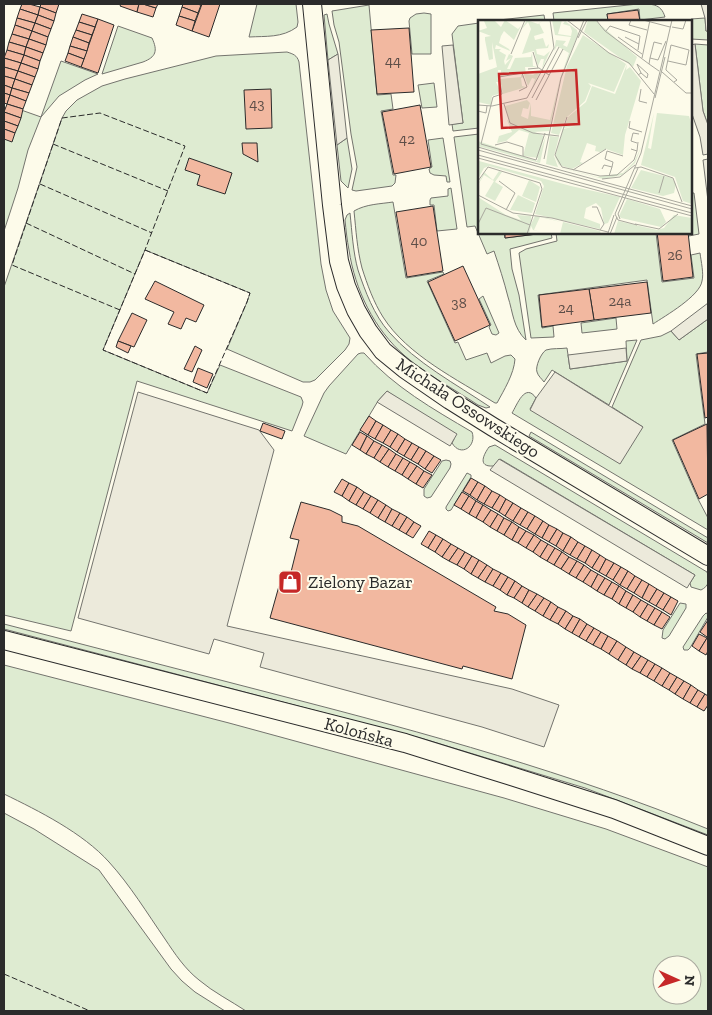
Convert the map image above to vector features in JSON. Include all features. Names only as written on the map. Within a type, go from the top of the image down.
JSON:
[{"type":"street","name":"Michała Ossowskiego","points":[[312,4],[339,261],[346,286],[356,310],[368,331],[384,351],[404,369],[450,400],[708,556]]},
{"type":"street","name":"Kolońska","points":[[4,640],[405,743],[614,809],[708,846]]},
{"type":"green space","points":[[257,4],[296,4],[297,27],[280,35],[249,37]]},
{"type":"green space","points":[[651,4],[661,9],[665,17],[640,20],[639,9],[607,14],[608,20],[554,20],[553,13]]},
{"type":"green space","points":[[369,5],[377,95],[391,94],[393,109],[381,111],[393,175],[396,175],[395,183],[392,186],[356,191],[352,190],[357,167],[339,42],[332,11]]},
{"type":"green space","points":[[327,14],[338,54],[328,60],[324,15]]},
{"type":"green space","points":[[416,14],[431,14],[431,54],[412,54],[409,21]]},
{"type":"green space","points":[[544,15],[545,20],[499,20]]},
{"type":"green space","points":[[705,18],[708,40],[692,39],[691,19]]},
{"type":"green space","points":[[478,23],[478,128],[453,131],[452,124],[463,123],[452,34],[458,26]]},
{"type":"green space","points":[[118,26],[152,38],[155,53],[151,58],[143,62],[102,74]]},
{"type":"green space","points":[[695,44],[708,45],[708,125],[703,111]]},
{"type":"green space","points":[[287,52],[296,56],[299,62],[321,264],[326,290],[333,311],[350,338],[349,344],[315,380],[310,382],[303,382],[227,349],[250,293],[145,250],[103,350],[207,393],[220,365],[301,397],[302,406],[292,431],[137,381],[71,631],[4,615],[4,287],[62,118],[77,100],[102,86],[125,79],[216,56]]},
{"type":"green space","points":[[61,61],[98,74],[59,96],[41,117]]},
{"type":"green space","points":[[434,83],[437,107],[422,108],[418,85]]},
{"type":"green space","points":[[7,105],[41,117],[28,150],[4,231],[4,116]]},
{"type":"green space","points":[[478,134],[478,233],[475,226],[467,227],[454,137]]},
{"type":"green space","points":[[347,138],[352,169],[348,188],[341,181],[337,145]]},
{"type":"green space","points":[[443,138],[450,182],[447,182],[446,176],[434,175],[430,173],[429,169],[432,167],[428,140]]},
{"type":"green space","points":[[451,188],[457,229],[437,231],[434,205],[430,205],[430,200],[431,198],[448,196],[448,189]]},
{"type":"green space","points":[[692,193],[694,193],[699,234],[689,236],[689,234],[692,234]]},
{"type":"green space","points":[[393,202],[406,278],[443,272],[444,274],[427,281],[455,343],[458,342],[466,360],[487,353],[491,363],[511,355],[515,359],[511,376],[497,403],[450,376],[419,355],[393,331],[377,306],[362,268],[354,211],[368,206]]},
{"type":"green space","points":[[350,213],[358,270],[370,302],[389,332],[411,354],[490,407],[486,408],[478,405],[422,369],[405,356],[384,334],[368,308],[356,280],[348,246],[345,220]]},
{"type":"green space","points":[[478,234],[504,234],[505,238],[551,234],[552,238],[510,249],[526,340],[516,325],[494,251],[487,254]]},
{"type":"green space","points":[[556,234],[656,234],[662,282],[694,278],[691,255],[700,253],[703,278],[700,287],[689,299],[653,324],[647,280],[538,295],[542,328],[553,326],[554,337],[531,338],[519,253],[526,249],[557,241]]},
{"type":"green space","points":[[483,296],[499,333],[496,335],[492,334],[489,327],[491,325],[479,299]]},
{"type":"green space","points":[[616,318],[617,329],[582,333],[581,323]]},
{"type":"green space","points":[[708,319],[708,352],[696,354],[705,424],[672,440],[708,518],[708,530],[512,413],[522,397],[528,392],[536,398],[530,409],[643,427],[612,407],[641,340],[661,336],[671,331],[679,340]]},
{"type":"green space","points":[[637,340],[609,405],[552,370],[544,382],[537,372],[539,360],[546,350],[567,348],[570,369],[627,361],[626,341]]},
{"type":"green space","points":[[364,353],[388,376],[415,397],[472,432],[473,437],[470,446],[460,450],[452,443],[454,439],[387,391],[378,401],[346,454],[304,436],[324,393],[358,354]]},
{"type":"green space","points":[[531,432],[708,538],[708,543],[529,436]]},
{"type":"green space","points":[[495,445],[707,572],[709,580],[707,585],[701,590],[691,587],[690,583],[695,575],[500,459],[493,466],[488,466],[483,462],[485,453],[489,447]]},
{"type":"green space","points":[[442,461],[450,461],[450,468],[431,497],[427,498],[424,496],[424,489]]},
{"type":"green space","points":[[467,473],[471,477],[451,510],[448,511],[446,507]]},
{"type":"green space","points":[[680,603],[686,604],[686,608],[669,636],[665,639],[662,638],[663,630]]},
{"type":"green space","points":[[706,613],[708,617],[690,648],[684,650],[683,647]]},
{"type":"green space","points":[[4,624],[336,710],[497,755],[656,809],[708,829],[708,835],[585,788],[424,739],[4,629]]},
{"type":"green space","points":[[4,665],[229,723],[504,798],[606,829],[708,867],[708,1011],[246,1011],[210,988],[189,971],[176,956],[124,880],[98,851],[74,832],[4,794]]},
{"type":"green space","points":[[4,813],[34,829],[99,870],[171,969],[195,992],[225,1011],[4,1011]]},
{"type":"shaded area","points":[[701,4],[708,4],[708,31],[706,31]]},
{"type":"shaded area","points":[[695,44],[703,111],[708,125],[708,154],[703,155],[700,137],[692,114],[692,45]]},
{"type":"shaded area","points":[[453,45],[463,123],[449,125],[442,46]]},
{"type":"shaded area","points":[[338,54],[347,138],[337,145],[328,60]]},
{"type":"shaded area","points":[[708,159],[708,201],[703,160]]},
{"type":"shaded area","points":[[708,303],[708,319],[679,340],[671,331]]},
{"type":"shaded area","points":[[626,348],[627,361],[570,369],[568,355]]},
{"type":"shaded area","points":[[555,372],[643,427],[620,464],[530,410],[536,398]]},
{"type":"shaded area","points":[[387,391],[457,434],[450,446],[377,402]]},
{"type":"shaded area","points":[[138,392],[259,430],[274,450],[227,626],[512,689],[559,705],[544,747],[482,727],[260,667],[264,653],[214,639],[209,654],[78,618]]},
{"type":"shaded area","points":[[499,459],[695,575],[687,588],[490,470]]},
{"type":"building","points":[[22,4],[40,7],[38,15],[20,9]]},
{"type":"building","points":[[41,4],[59,4],[56,13],[40,7]]},
{"type":"building","points":[[121,4],[139,4],[137,12],[120,6]]},
{"type":"building","points":[[139,4],[156,8],[153,17],[137,12]]},
{"type":"building","points":[[143,4],[158,4],[156,8]]},
{"type":"building","points":[[183,4],[201,5],[198,13],[182,7]]},
{"type":"building","points":[[202,4],[220,4],[209,37],[192,31]]},
{"type":"building","points":[[40,7],[56,13],[54,21],[38,15]]},
{"type":"building","points":[[182,7],[198,13],[195,21],[179,16]]},
{"type":"building","points":[[20,9],[38,15],[35,23],[17,18]]},
{"type":"building","points":[[638,10],[640,20],[608,20],[607,14]]},
{"type":"building","points":[[82,14],[98,19],[95,27],[79,22]]},
{"type":"building","points":[[38,15],[54,21],[51,29],[35,23]]},
{"type":"building","points":[[179,16],[195,21],[192,31],[176,25]]},
{"type":"building","points":[[17,18],[35,23],[32,31],[15,25]]},
{"type":"building","points":[[98,19],[114,25],[98,73],[81,67]]},
{"type":"building","points":[[79,22],[95,27],[92,35],[76,30]]},
{"type":"building","points":[[35,23],[51,29],[48,37],[32,31]]},
{"type":"building","points":[[15,25],[32,31],[29,39],[12,34]]},
{"type":"building","points":[[409,28],[414,92],[377,94],[371,30]]},
{"type":"building","points":[[76,30],[92,35],[89,43],[73,37]]},
{"type":"building","points":[[32,31],[48,37],[46,45],[29,39]]},
{"type":"building","points":[[12,34],[29,39],[26,47],[9,42]]},
{"type":"building","points":[[73,37],[89,43],[87,51],[70,46]]},
{"type":"building","points":[[29,39],[46,45],[43,53],[26,47]]},
{"type":"building","points":[[9,42],[26,47],[24,55],[7,50]]},
{"type":"building","points":[[70,46],[87,51],[84,59],[68,53]]},
{"type":"building","points":[[26,47],[43,53],[40,61],[24,55]]},
{"type":"building","points":[[7,50],[24,55],[21,63],[4,58]]},
{"type":"building","points":[[68,53],[84,59],[81,67],[65,61]]},
{"type":"building","points":[[24,55],[40,61],[38,69],[21,63]]},
{"type":"building","points":[[4,58],[21,63],[18,71],[4,67]]},
{"type":"building","points":[[21,63],[38,69],[35,77],[18,71]]},
{"type":"building","points":[[4,67],[18,71],[15,79],[4,76]]},
{"type":"building","points":[[18,71],[35,77],[32,85],[15,79]]},
{"type":"building","points":[[4,76],[15,79],[12,88],[4,85]]},
{"type":"building","points":[[15,79],[32,85],[29,93],[12,88]]},
{"type":"building","points":[[4,85],[12,88],[10,95],[4,93]]},
{"type":"building","points":[[12,88],[29,93],[26,101],[10,95]]},
{"type":"building","points":[[271,89],[272,128],[246,129],[244,90]]},
{"type":"building","points":[[4,93],[10,95],[7,104],[4,103]]},
{"type":"building","points":[[10,95],[26,101],[23,109],[7,104]]},
{"type":"building","points":[[7,104],[23,109],[21,118],[4,112]]},
{"type":"building","points":[[420,105],[431,167],[394,174],[382,112]]},
{"type":"building","points":[[4,112],[21,118],[18,126],[4,121]]},
{"type":"building","points":[[4,121],[18,126],[15,133],[4,129]]},
{"type":"building","points":[[4,129],[15,133],[12,142],[4,139]]},
{"type":"building","points":[[242,143],[257,143],[258,162],[243,154]]},
{"type":"building","points":[[189,158],[232,173],[225,194],[197,185],[200,175],[185,170]]},
{"type":"building","points":[[433,206],[443,271],[407,277],[396,212]]},
{"type":"building","points":[[505,234],[537,234],[505,238]]},
{"type":"building","points":[[657,234],[688,234],[693,277],[663,281]]},
{"type":"building","points":[[463,266],[490,325],[455,341],[428,282]]},
{"type":"building","points":[[155,281],[204,305],[196,322],[186,318],[181,329],[168,324],[174,312],[145,299]]},
{"type":"building","points":[[647,282],[651,313],[594,320],[589,289]]},
{"type":"building","points":[[589,289],[594,320],[542,327],[539,295]]},
{"type":"building","points":[[132,313],[147,320],[134,347],[118,341]]},
{"type":"building","points":[[118,341],[131,346],[128,353],[116,347]]},
{"type":"building","points":[[195,346],[202,350],[192,372],[184,369]]},
{"type":"building","points":[[708,353],[708,417],[705,418],[697,354]]},
{"type":"building","points":[[198,368],[213,374],[207,388],[193,382]]},
{"type":"building","points":[[369,416],[376,421],[368,435],[360,430]]},
{"type":"building","points":[[376,421],[383,425],[375,439],[368,435]]},
{"type":"building","points":[[263,423],[285,431],[282,439],[260,431]]},
{"type":"building","points":[[707,424],[708,494],[699,499],[673,440]]},
{"type":"building","points":[[383,425],[391,430],[383,443],[375,439]]},
{"type":"building","points":[[391,430],[398,434],[390,447],[383,443]]},
{"type":"building","points":[[360,432],[367,436],[360,450],[352,445]]},
{"type":"building","points":[[398,434],[405,439],[397,452],[390,447]]},
{"type":"building","points":[[367,436],[374,441],[366,454],[360,450]]},
{"type":"building","points":[[405,439],[412,443],[404,456],[397,452]]},
{"type":"building","points":[[374,441],[382,445],[374,458],[366,454]]},
{"type":"building","points":[[412,443],[419,447],[411,460],[404,456]]},
{"type":"building","points":[[382,445],[389,449],[380,462],[374,458]]},
{"type":"building","points":[[419,447],[426,451],[418,464],[411,460]]},
{"type":"building","points":[[389,449],[396,454],[388,467],[380,462]]},
{"type":"building","points":[[426,451],[434,456],[425,469],[418,464]]},
{"type":"building","points":[[396,454],[403,458],[395,471],[388,467]]},
{"type":"building","points":[[434,456],[441,460],[432,473],[425,469]]},
{"type":"building","points":[[403,458],[410,462],[402,475],[395,471]]},
{"type":"building","points":[[410,462],[417,466],[408,479],[402,475]]},
{"type":"building","points":[[417,466],[424,471],[416,484],[408,479]]},
{"type":"building","points":[[424,471],[432,475],[423,488],[416,484]]},
{"type":"building","points":[[471,478],[478,482],[470,495],[463,491]]},
{"type":"building","points":[[342,479],[349,483],[342,496],[334,492]]},
{"type":"building","points":[[478,482],[485,486],[477,500],[470,495]]},
{"type":"building","points":[[349,483],[357,487],[349,501],[342,496]]},
{"type":"building","points":[[485,486],[492,491],[484,504],[477,500]]},
{"type":"building","points":[[357,487],[364,492],[356,505],[349,501]]},
{"type":"building","points":[[492,491],[500,495],[492,508],[484,504]]},
{"type":"building","points":[[364,492],[371,496],[363,509],[356,505]]},
{"type":"building","points":[[462,492],[469,496],[461,509],[454,505]]},
{"type":"building","points":[[500,495],[506,499],[499,512],[492,508]]},
{"type":"building","points":[[371,496],[378,500],[370,513],[363,509]]},
{"type":"building","points":[[469,496],[476,501],[469,514],[461,509]]},
{"type":"building","points":[[506,499],[513,503],[505,516],[499,512]]},
{"type":"building","points":[[378,500],[386,505],[378,518],[370,513]]},
{"type":"building","points":[[476,501],[483,505],[476,518],[469,514]]},
{"type":"building","points":[[301,502],[330,510],[342,516],[342,522],[358,526],[496,607],[494,611],[508,614],[526,625],[512,679],[463,666],[462,669],[270,618],[279,586],[287,588],[299,540],[290,538]]},
{"type":"building","points":[[513,503],[521,508],[513,521],[505,516]]},
{"type":"building","points":[[386,505],[392,509],[385,522],[378,518]]},
{"type":"building","points":[[483,505],[491,510],[483,522],[476,518]]},
{"type":"building","points":[[521,508],[528,512],[520,525],[513,521]]},
{"type":"building","points":[[392,509],[400,513],[392,526],[385,522]]},
{"type":"building","points":[[491,510],[498,514],[490,527],[483,522]]},
{"type":"building","points":[[528,512],[535,516],[527,529],[520,525]]},
{"type":"building","points":[[400,513],[407,517],[399,530],[392,526]]},
{"type":"building","points":[[498,514],[504,518],[497,531],[490,527]]},
{"type":"building","points":[[535,516],[543,521],[535,534],[527,529]]},
{"type":"building","points":[[407,517],[414,522],[406,534],[399,530]]},
{"type":"building","points":[[504,518],[512,522],[504,535],[497,531]]},
{"type":"building","points":[[543,521],[549,525],[542,538],[535,534]]},
{"type":"building","points":[[414,522],[421,526],[413,538],[406,534]]},
{"type":"building","points":[[512,522],[519,527],[512,540],[504,535]]},
{"type":"building","points":[[549,525],[557,529],[549,542],[542,538]]},
{"type":"building","points":[[519,527],[526,531],[518,543],[512,540]]},
{"type":"building","points":[[557,529],[563,533],[556,546],[549,542]]},
{"type":"building","points":[[429,531],[436,535],[428,548],[421,544]]},
{"type":"building","points":[[526,531],[534,535],[526,548],[518,543]]},
{"type":"building","points":[[563,533],[571,537],[563,551],[556,546]]},
{"type":"building","points":[[436,535],[443,539],[435,552],[428,548]]},
{"type":"building","points":[[534,535],[541,540],[533,552],[526,548]]},
{"type":"building","points":[[571,537],[578,542],[570,555],[563,551]]},
{"type":"building","points":[[443,539],[451,544],[442,557],[435,552]]},
{"type":"building","points":[[541,540],[548,544],[540,557],[533,552]]},
{"type":"building","points":[[578,542],[585,546],[577,559],[570,555]]},
{"type":"building","points":[[451,544],[458,548],[449,561],[442,557]]},
{"type":"building","points":[[548,544],[555,548],[547,561],[540,557]]},
{"type":"building","points":[[585,546],[592,550],[585,563],[577,559]]},
{"type":"building","points":[[458,548],[465,552],[457,565],[449,561]]},
{"type":"building","points":[[555,548],[562,552],[554,565],[547,561]]},
{"type":"building","points":[[592,550],[600,555],[592,568],[585,563]]},
{"type":"building","points":[[465,552],[472,556],[464,569],[457,565]]},
{"type":"building","points":[[562,552],[569,557],[561,569],[554,565]]},
{"type":"building","points":[[600,555],[606,559],[599,572],[592,568]]},
{"type":"building","points":[[472,556],[479,560],[471,574],[464,569]]},
{"type":"building","points":[[569,557],[577,561],[569,574],[561,569]]},
{"type":"building","points":[[606,559],[614,563],[606,576],[599,572]]},
{"type":"building","points":[[479,560],[487,565],[478,578],[471,574]]},
{"type":"building","points":[[577,561],[584,565],[576,578],[569,574]]},
{"type":"building","points":[[614,563],[621,567],[613,580],[606,576]]},
{"type":"building","points":[[487,565],[493,569],[485,582],[478,578]]},
{"type":"building","points":[[584,565],[591,570],[583,582],[576,578]]},
{"type":"building","points":[[621,567],[628,571],[620,585],[613,580]]},
{"type":"building","points":[[493,569],[501,573],[493,586],[485,582]]},
{"type":"building","points":[[591,570],[598,574],[591,587],[583,582]]},
{"type":"building","points":[[628,571],[635,576],[627,589],[620,585]]},
{"type":"building","points":[[501,573],[508,577],[500,590],[493,586]]},
{"type":"building","points":[[598,574],[605,578],[597,591],[591,587]]},
{"type":"building","points":[[635,576],[642,580],[634,593],[627,589]]},
{"type":"building","points":[[508,577],[515,581],[507,595],[500,590]]},
{"type":"building","points":[[605,578],[612,582],[604,595],[597,591]]},
{"type":"building","points":[[642,580],[649,584],[642,598],[634,593]]},
{"type":"building","points":[[515,581],[522,586],[514,598],[507,595]]},
{"type":"building","points":[[612,582],[619,586],[612,599],[604,595]]},
{"type":"building","points":[[649,584],[657,589],[649,602],[642,598]]},
{"type":"building","points":[[522,586],[529,590],[522,603],[514,598]]},
{"type":"building","points":[[619,586],[626,591],[619,604],[612,599]]},
{"type":"building","points":[[657,589],[664,593],[656,606],[649,602]]},
{"type":"building","points":[[529,590],[537,594],[528,607],[522,603]]},
{"type":"building","points":[[626,591],[633,595],[626,608],[619,604]]},
{"type":"building","points":[[664,593],[671,597],[663,610],[656,606]]},
{"type":"building","points":[[537,594],[544,598],[535,611],[528,607]]},
{"type":"building","points":[[633,595],[641,600],[633,612],[626,608]]},
{"type":"building","points":[[671,597],[678,601],[671,615],[663,610]]},
{"type":"building","points":[[544,598],[551,602],[543,616],[535,611]]},
{"type":"building","points":[[641,600],[648,604],[640,617],[633,612]]},
{"type":"building","points":[[551,602],[558,607],[550,620],[543,616]]},
{"type":"building","points":[[648,604],[655,608],[647,621],[640,617]]},
{"type":"building","points":[[558,607],[566,611],[558,624],[550,620]]},
{"type":"building","points":[[655,608],[662,612],[654,625],[647,621]]},
{"type":"building","points":[[566,611],[573,616],[565,629],[558,624]]},
{"type":"building","points":[[662,612],[670,617],[662,629],[654,625]]},
{"type":"building","points":[[573,616],[580,619],[572,633],[565,629]]},
{"type":"building","points":[[580,619],[587,624],[579,637],[572,633]]},
{"type":"building","points":[[708,620],[708,635],[707,637],[700,632]]},
{"type":"building","points":[[587,624],[594,628],[586,641],[579,637]]},
{"type":"building","points":[[594,628],[601,632],[593,645],[586,641]]},
{"type":"building","points":[[601,632],[608,636],[601,649],[593,645]]},
{"type":"building","points":[[699,634],[707,638],[699,651],[692,646]]},
{"type":"building","points":[[608,636],[617,641],[609,654],[601,649]]},
{"type":"building","points":[[707,638],[708,651],[706,655],[699,651]]},
{"type":"building","points":[[617,641],[626,647],[618,660],[609,654]]},
{"type":"building","points":[[626,647],[634,652],[626,665],[618,660]]},
{"type":"building","points":[[634,652],[641,656],[632,669],[626,665]]},
{"type":"building","points":[[641,656],[648,660],[640,673],[632,669]]},
{"type":"building","points":[[648,660],[655,664],[647,677],[640,673]]},
{"type":"building","points":[[655,664],[662,668],[654,681],[647,677]]},
{"type":"building","points":[[662,668],[670,673],[662,686],[654,681]]},
{"type":"building","points":[[670,673],[677,677],[669,690],[662,686]]},
{"type":"building","points":[[677,677],[684,681],[675,694],[669,690]]},
{"type":"building","points":[[684,681],[691,685],[683,699],[675,694]]},
{"type":"building","points":[[691,685],[698,690],[690,703],[683,699]]},
{"type":"building","points":[[698,690],[705,694],[697,707],[690,703]]},
{"type":"building","points":[[705,694],[708,696],[708,705],[704,711],[697,707]]},
{"type":"fence","points":[[120,310],[12,265],[62,118],[100,113],[185,146],[145,250]]},
{"type":"fence","points":[[53,144],[168,191]]},
{"type":"fence","points":[[40,184],[152,233]]},
{"type":"fence","points":[[26,223],[135,274]]},
{"type":"fence","points":[[145,250],[250,293],[207,393],[103,350],[145,250]]},
{"type":"fence","points":[[4,974],[90,1011]]},
{"type":"place","name":"Zielony Bazar","points":[[290,582]]}]
